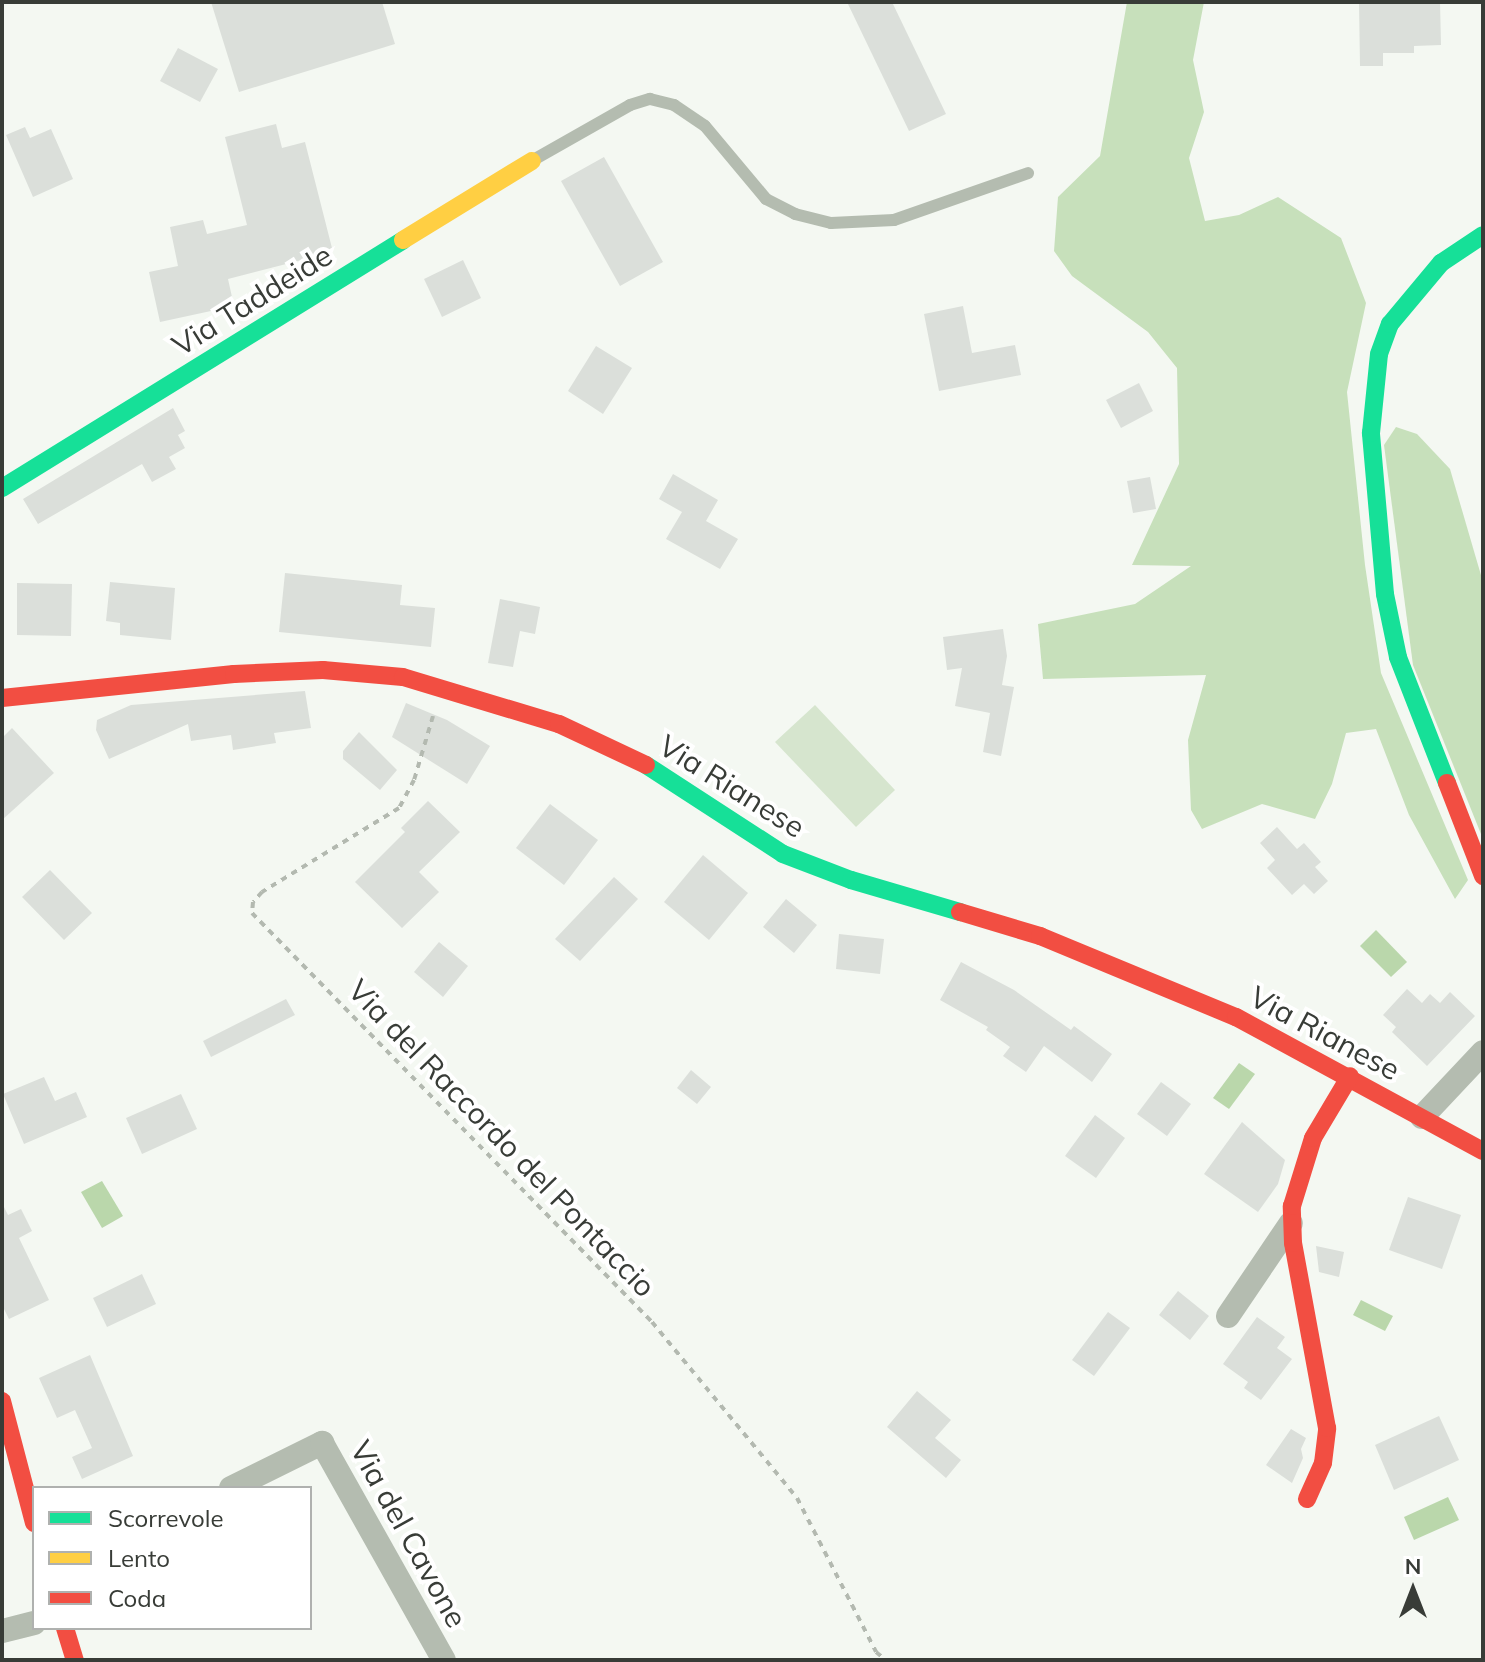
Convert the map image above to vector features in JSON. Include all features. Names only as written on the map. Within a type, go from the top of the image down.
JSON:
[{"type":"street","name":"Via Taddeide","points":[[2,488],[532,161]]},
{"type":"street","points":[[1483,235],[1435,269],[1390,324],[1379,354],[1371,449],[1387,608],[1398,657],[1483,876]]},
{"type":"street","name":"Via Rianese","points":[[2,698],[284,671],[372,673],[442,686],[604,742],[668,776],[742,831],[783,854],[851,880],[991,919],[1064,944],[1236,1017],[1350,1076],[1483,1151]]},
{"type":"street","points":[[1422,1117],[1483,1052]]},
{"type":"street","points":[[1307,1499],[1323,1463],[1327,1428],[1291,1223],[1295,1187],[1307,1152],[1350,1076]]},
{"type":"street","points":[[1228,1316],[1291,1223]]},
{"type":"street","points":[[2,1401],[32,1515]]},
{"type":"street","name":"Via del Cavone","points":[[235,1486],[322,1443],[444,1660]]},
{"type":"street","points":[[2,1631],[32,1624]]},
{"type":"street","points":[[66,1630],[75,1660]]},
{"type":"lane","points":[[532,161],[630,105],[650,99],[674,105],[705,126],[766,199],[795,214],[831,223],[869,223],[907,217],[1028,173]]},
{"type":"path","name":"Via del Raccordo del Pontaccio","points":[[442,686],[414,780],[399,808],[262,892],[253,902],[252,913],[652,1322],[797,1498],[846,1598],[876,1652],[886,1660]]},
{"type":"shaded area","points":[[1127,2],[1204,2],[1193,60],[1204,112],[1189,158],[1205,221],[1239,215],[1278,197],[1341,238],[1366,303],[1347,392],[1365,565],[1381,673],[1468,880],[1455,899],[1409,815],[1376,729],[1346,733],[1332,784],[1315,819],[1262,804],[1202,829],[1191,810],[1188,740],[1206,675],[1043,679],[1038,624],[1135,604],[1191,566],[1132,565],[1179,464],[1177,368],[1148,332],[1072,276],[1054,251],[1058,197],[1100,156]]},
{"type":"shaded area","points":[[1396,427],[1417,434],[1450,469],[1483,582],[1483,839],[1413,665],[1384,445]]},
{"type":"shaded area","points":[[815,705],[895,790],[856,827],[775,742]]},
{"type":"shaded area","points":[[1376,930],[1407,962],[1391,977],[1360,946]]},
{"type":"shaded area","points":[[1239,1063],[1255,1074],[1229,1109],[1213,1098]]},
{"type":"shaded area","points":[[102,1181],[123,1216],[102,1228],[81,1192]]},
{"type":"shaded area","points":[[1361,1300],[1393,1316],[1385,1331],[1353,1315]]},
{"type":"shaded area","points":[[1448,1497],[1459,1520],[1414,1540],[1404,1517]]},
{"type":"building","points":[[211,2],[382,2],[395,44],[239,92]]},
{"type":"building","points":[[847,2],[892,2],[946,114],[909,131]]},
{"type":"building","points":[[1359,2],[1440,2],[1441,45],[1414,46],[1414,53],[1383,53],[1383,66],[1360,66]]},
{"type":"building","points":[[178,48],[218,69],[200,102],[160,81]]},
{"type":"building","points":[[276,124],[282,148],[305,142],[333,252],[228,279],[234,306],[160,322],[149,272],[178,266],[170,227],[203,220],[207,234],[247,225],[225,137]]},
{"type":"building","points":[[25,127],[30,138],[51,129],[73,179],[33,197],[6,135]]},
{"type":"building","points":[[604,157],[663,262],[620,286],[561,181]]},
{"type":"building","points":[[463,260],[481,298],[442,317],[424,279]]},
{"type":"building","points":[[963,306],[972,353],[1015,345],[1021,375],[939,391],[924,314]]},
{"type":"building","points":[[596,346],[632,368],[603,414],[568,391]]},
{"type":"building","points":[[1139,383],[1153,411],[1121,428],[1106,400]]},
{"type":"building","points":[[173,408],[185,431],[178,435],[185,448],[169,457],[176,469],[152,482],[142,464],[38,524],[23,499]]},
{"type":"building","points":[[673,474],[718,500],[706,521],[738,539],[720,569],[666,539],[682,512],[659,499]]},
{"type":"building","points":[[1150,477],[1156,509],[1133,513],[1127,481]]},
{"type":"building","points":[[285,573],[402,585],[400,605],[435,608],[431,647],[279,632]]},
{"type":"building","points":[[110,582],[175,588],[171,640],[120,635],[120,623],[106,621]]},
{"type":"building","points":[[17,583],[72,584],[71,636],[17,635]]},
{"type":"building","points":[[500,599],[540,607],[535,634],[520,631],[513,667],[488,663]]},
{"type":"building","points":[[1003,629],[1007,656],[1002,685],[1014,687],[1001,756],[983,752],[990,713],[955,706],[962,668],[947,670],[943,637]]},
{"type":"building","points":[[305,691],[311,728],[274,733],[276,743],[233,750],[231,735],[191,741],[188,724],[109,759],[96,730],[97,720],[131,705]]},
{"type":"building","points":[[406,703],[447,720],[490,746],[467,784],[392,737]]},
{"type":"building","points":[[12,728],[54,773],[2,820],[2,738]]},
{"type":"building","points":[[359,732],[397,770],[380,790],[343,759],[343,751]]},
{"type":"building","points":[[428,801],[460,832],[419,872],[439,892],[402,928],[355,882],[405,832],[401,828]]},
{"type":"building","points":[[550,804],[598,840],[564,885],[516,848]]},
{"type":"building","points":[[1277,827],[1297,849],[1304,843],[1321,862],[1315,867],[1328,881],[1314,894],[1304,884],[1292,895],[1267,868],[1275,860],[1260,843]]},
{"type":"building","points":[[703,855],[748,893],[709,940],[664,902]]},
{"type":"building","points":[[50,870],[92,913],[64,940],[22,897]]},
{"type":"building","points":[[614,877],[638,899],[580,961],[555,939]]},
{"type":"building","points":[[786,899],[817,925],[794,953],[763,927]]},
{"type":"building","points":[[839,934],[884,939],[880,974],[836,969]]},
{"type":"building","points":[[439,942],[468,966],[443,997],[414,972]]},
{"type":"building","points":[[961,962],[1014,990],[1071,1030],[1074,1026],[1112,1054],[1092,1082],[1044,1046],[1026,1072],[1003,1056],[1010,1047],[986,1030],[988,1027],[940,1000]]},
{"type":"building","points":[[1407,989],[1422,1003],[1430,994],[1440,1003],[1450,992],[1475,1016],[1427,1066],[1392,1032],[1396,1027],[1383,1015]]},
{"type":"building","points":[[286,999],[295,1015],[211,1057],[203,1041]]},
{"type":"building","points":[[691,1070],[711,1087],[697,1104],[677,1088]]},
{"type":"building","points":[[44,1077],[55,1101],[76,1092],[87,1117],[24,1144],[3,1094]]},
{"type":"building","points":[[1161,1082],[1191,1104],[1167,1136],[1137,1114]]},
{"type":"building","points":[[181,1094],[197,1129],[142,1154],[126,1118]]},
{"type":"building","points":[[1095,1115],[1125,1138],[1096,1178],[1065,1156]]},
{"type":"building","points":[[1242,1122],[1285,1160],[1278,1184],[1258,1212],[1204,1174]]},
{"type":"building","points":[[1408,1197],[1461,1215],[1442,1269],[1389,1250]]},
{"type":"building","points":[[2,1203],[8,1215],[21,1209],[32,1231],[19,1238],[49,1300],[9,1319],[2,1305]]},
{"type":"building","points":[[1316,1246],[1344,1252],[1339,1277],[1319,1272]]},
{"type":"building","points":[[142,1274],[156,1304],[107,1327],[93,1298]]},
{"type":"building","points":[[1178,1291],[1209,1316],[1190,1340],[1159,1315]]},
{"type":"building","points":[[1108,1312],[1130,1328],[1094,1376],[1072,1360]]},
{"type":"building","points":[[1257,1317],[1285,1337],[1277,1348],[1292,1359],[1261,1400],[1244,1388],[1248,1382],[1223,1364]]},
{"type":"building","points":[[90,1355],[133,1456],[82,1479],[72,1457],[92,1448],[75,1410],[57,1418],[39,1378]]},
{"type":"building","points":[[917,1391],[951,1420],[935,1438],[961,1460],[946,1478],[887,1427]]},
{"type":"building","points":[[1439,1416],[1459,1460],[1394,1490],[1375,1445]]},
{"type":"building","points":[[1291,1429],[1306,1438],[1301,1449],[1303,1458],[1292,1483],[1266,1465]]},
{"type":"traffic: fast","points":[[1447,783],[1398,657],[1385,594],[1371,433],[1379,354],[1390,324],[1441,263],[1483,235]]},
{"type":"traffic: fast","points":[[2,488],[403,240]]},
{"type":"traffic: fast","points":[[646,765],[783,854],[851,880],[960,912]]},
{"type":"traffic: slow","points":[[403,240],[532,161]]},
{"type":"traffic: jam","points":[[2,698],[234,674],[323,670],[403,677],[559,724],[646,765]]},
{"type":"traffic: jam","points":[[1447,783],[1483,876]]},
{"type":"traffic: jam","points":[[960,912],[1040,936],[1236,1017],[1483,1151]]},
{"type":"traffic: jam","points":[[1307,1499],[1323,1463],[1327,1428],[1293,1243],[1292,1206],[1313,1138],[1350,1076]]},
{"type":"traffic: jam","points":[[2,1401],[32,1515]]},
{"type":"traffic: jam","points":[[66,1630],[75,1660]]}]
